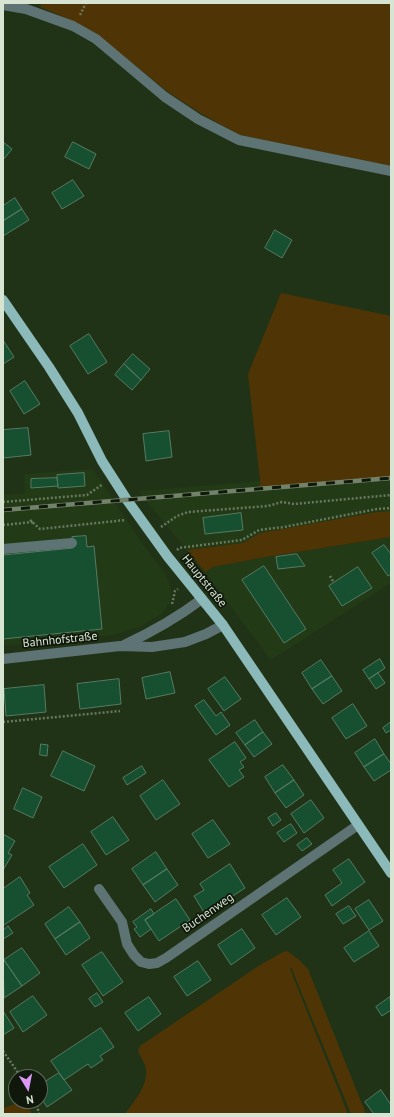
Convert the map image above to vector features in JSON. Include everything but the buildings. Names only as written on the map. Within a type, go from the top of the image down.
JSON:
[{"type":"main road","name":"Hauptstraße","points":[[3,300],[66,393],[112,477],[168,557],[222,625],[391,873]]},
{"type":"street","points":[[3,5],[26,9],[74,26],[96,39],[165,97],[198,119],[239,140],[391,171]]},
{"type":"street","points":[[3,549],[72,543]]},
{"type":"street","name":"Bahnhofstraße","points":[[120,646],[147,634],[182,614],[202,600]]},
{"type":"street","name":"Bahnhofstraße","points":[[3,659],[120,646],[152,647],[185,642],[206,634],[222,625]]},
{"type":"street","name":"Buchenweg","points":[[99,889],[122,922],[126,944],[134,955],[141,962],[149,964],[157,963],[358,825]]},
{"type":"path","points":[[3,502],[87,495],[112,477]]},
{"type":"path","points":[[151,533],[177,516],[188,512],[268,506],[282,502],[294,504],[391,496]]},
{"type":"path","points":[[168,557],[179,548],[242,540],[259,530],[284,527],[377,509],[391,508]]},
{"type":"path","points":[[30,520],[40,529],[140,518]]},
{"type":"path","points":[[3,525],[33,522]]},
{"type":"path","points":[[330,576],[334,583]]},
{"type":"path","points":[[169,609],[174,598],[175,591],[188,582]]},
{"type":"path","points":[[3,722],[120,711]]},
{"type":"path","points":[[3,1051],[15,1069]]},
{"type":"shaded area","points":[[42,3],[391,3],[391,166],[240,135],[200,113],[168,92],[98,35],[73,21],[40,7]]},
{"type":"shaded area","points":[[281,293],[391,316],[391,478],[261,489],[248,374]]},
{"type":"shaded area","points":[[391,466],[391,511],[377,512],[260,533],[243,543],[187,550],[138,491],[261,481],[336,470]]},
{"type":"shaded area","points":[[93,469],[141,542],[164,572],[172,591],[170,603],[161,614],[141,626],[114,635],[3,646],[3,495],[25,493],[24,474]]},
{"type":"shaded area","points":[[391,511],[391,537],[260,558],[213,567],[205,572],[187,550],[243,543],[260,533],[377,512]]},
{"type":"shaded area","points":[[391,537],[391,583],[271,660],[205,572],[213,567],[260,558]]},
{"type":"shaded area","points":[[287,951],[308,969],[366,1114],[351,1114],[291,967],[290,969],[348,1114],[125,1114],[137,1098],[146,1078],[145,1065],[138,1051],[140,1046],[257,967]]},
{"type":"shaded area","points":[[8,1106],[8,1109],[29,1109],[32,1114],[3,1114],[3,1108]]},
{"type":"railway","points":[[3,510],[391,478]]}]
